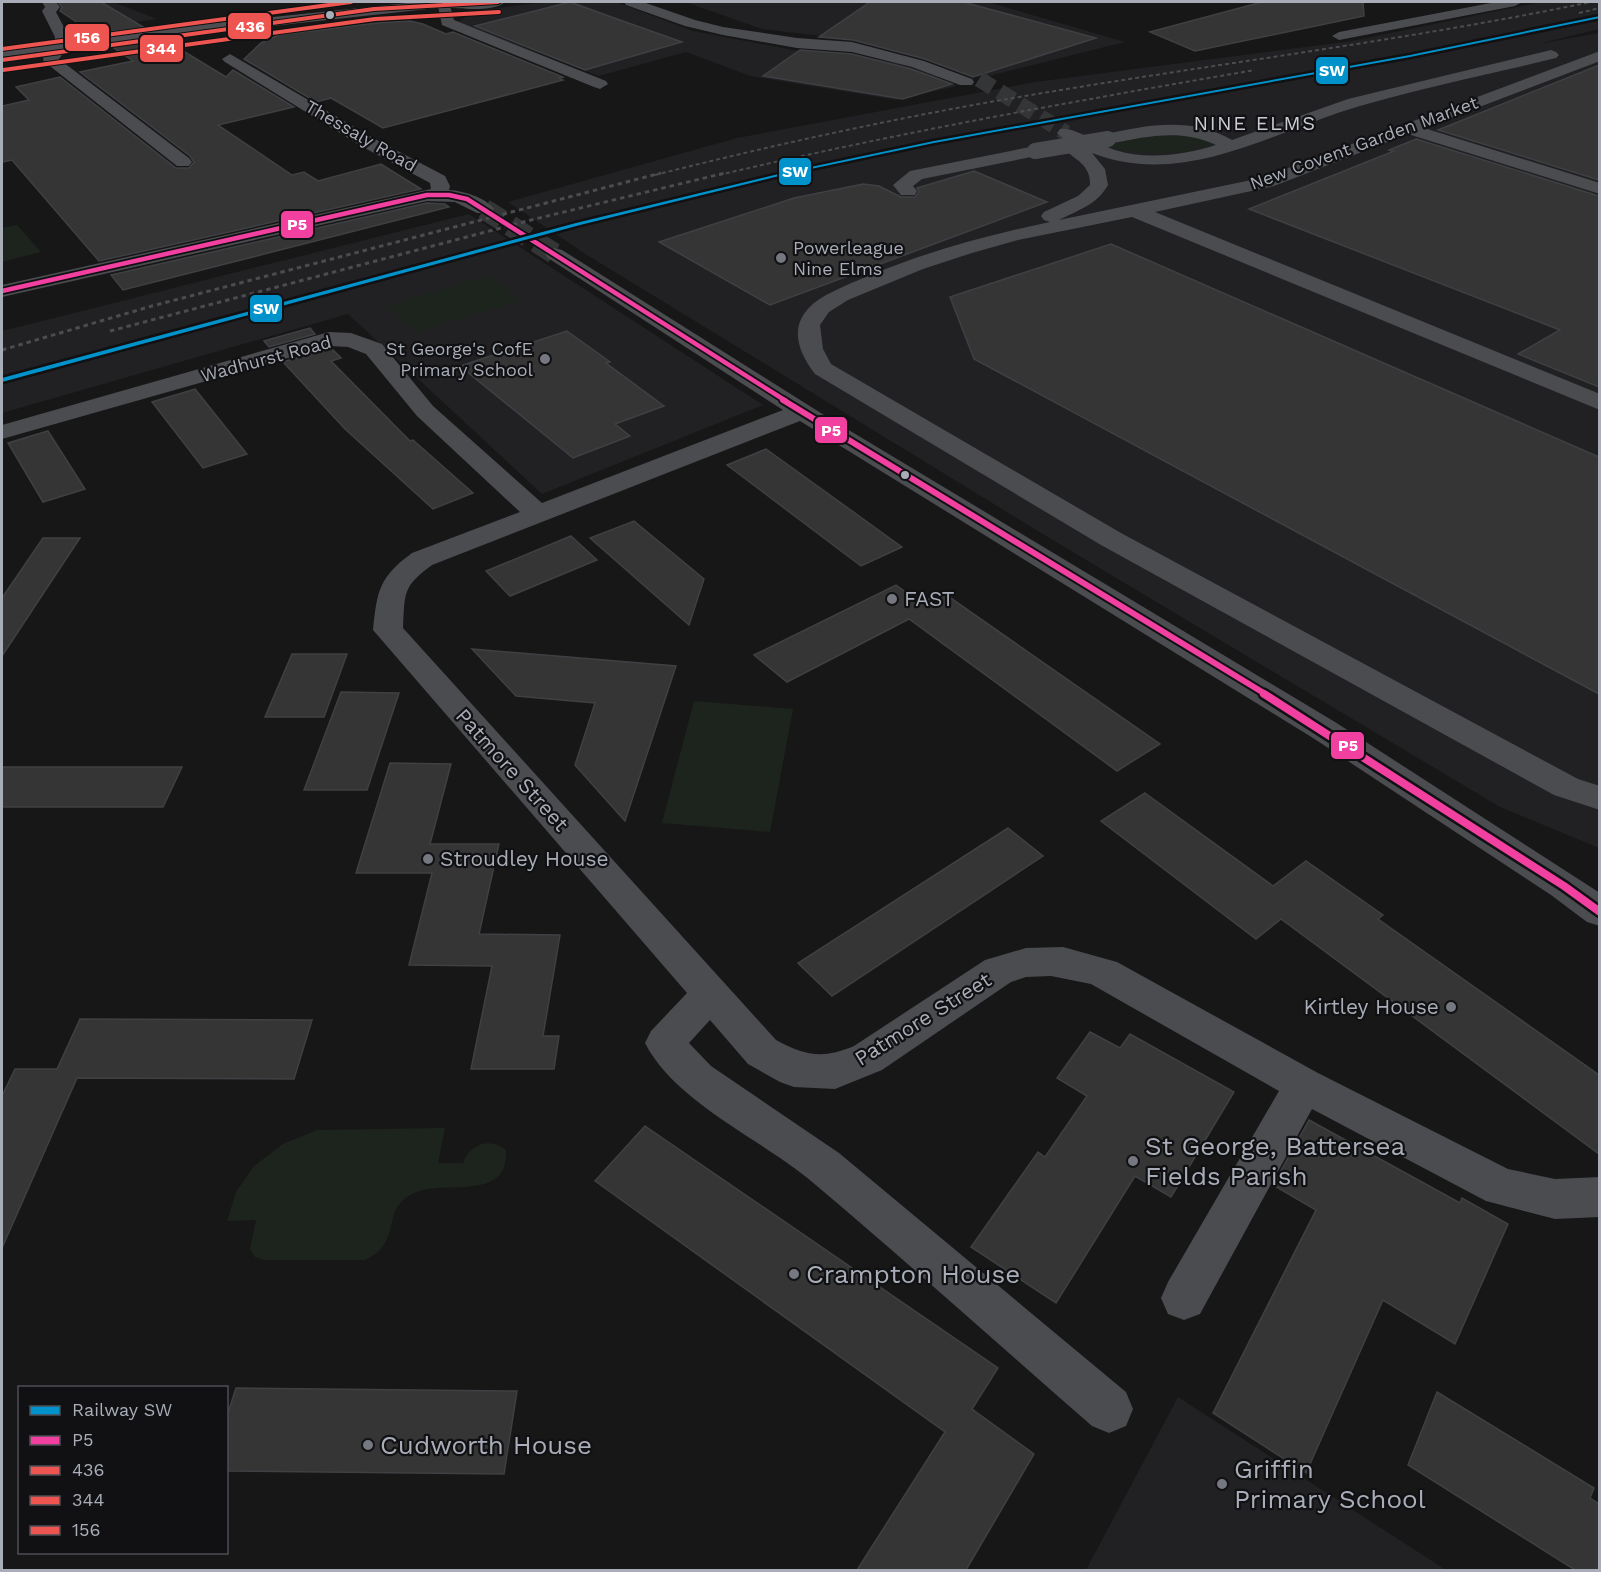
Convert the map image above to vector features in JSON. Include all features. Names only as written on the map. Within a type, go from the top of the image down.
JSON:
[{"type":"highway","points":[[2,60],[57,49],[206,27],[250,25],[371,5],[448,3],[465,5],[498,2]]},
{"type":"highway","points":[[2,53],[57,49]]},
{"type":"street","points":[[50,2],[53,8],[50,11],[62,37],[51,60],[183,162]]},
{"type":"street","points":[[631,2],[690,23],[723,31],[797,43],[847,40],[872,34]]},
{"type":"street","points":[[662,2],[711,19],[744,27],[847,40],[909,54],[972,81]]},
{"type":"street","points":[[1339,36],[1515,2]]},
{"type":"street","points":[[448,3],[447,21],[600,84]]},
{"type":"street","points":[[1223,149],[1281,126],[1345,105],[1599,43]]},
{"type":"street","name":"New Covent Garden Market","points":[[1599,55],[1267,182],[1017,234],[886,276],[833,300],[815,312],[808,324],[814,359],[823,369],[1111,539],[1566,787],[1599,798]]},
{"type":"street","name":"Thessaly Road","points":[[230,59],[367,142],[438,180],[441,186],[439,194]]},
{"type":"street","points":[[1082,152],[1100,161],[1132,168],[1208,168],[1260,151],[1410,93],[1453,85],[1491,73],[1494,68]]},
{"type":"street","points":[[908,191],[902,185],[916,175],[1178,128],[1209,134],[1225,143],[1223,149]]},
{"type":"street","points":[[1405,128],[1599,189]]},
{"type":"street","name":"New Covent Garden Market","points":[[1017,234],[1086,199],[1097,190],[1100,180],[1096,167],[1060,134],[1100,152],[1126,158],[1160,160],[1207,154],[1223,149]]},
{"type":"street","points":[[2,291],[439,194],[459,196],[484,209]]},
{"type":"street","points":[[1133,210],[1599,403]]},
{"type":"street","points":[[555,254],[1052,565],[1324,730],[1564,886],[1599,912]]},
{"type":"street","name":"Wadhurst Road","points":[[2,432],[329,339],[351,340],[374,350],[425,411],[539,515]]},
{"type":"street","points":[[539,515],[804,411]]},
{"type":"street","name":"Patmore Street","points":[[539,515],[422,559],[399,575],[392,589],[388,630],[762,1052],[794,1070],[835,1072],[868,1058],[998,971],[1021,962],[1050,960],[1073,962],[1104,973],[1304,1085],[1501,1187],[1555,1199],[1599,1197]]},
{"type":"street","points":[[710,993],[665,1043],[697,1078],[824,1166],[1109,1410]]},
{"type":"street","points":[[1184,1298],[1304,1085]]},
{"type":"shaded area","points":[[113,2],[157,19],[86,29],[70,3]]},
{"type":"shaded area","points":[[545,2],[616,2],[693,31],[799,51],[845,53],[897,63],[929,73],[957,86],[897,100],[750,76],[686,52],[599,76],[457,22],[475,11]]},
{"type":"shaded area","points":[[685,2],[988,2],[1125,42],[985,77],[917,52],[873,42],[762,29]]},
{"type":"shaded area","points":[[1541,2],[1599,2],[1599,29],[1538,44],[1599,33],[1599,848],[1500,807],[1051,539],[587,255],[508,202],[737,138],[1035,82],[1352,41]]},
{"type":"shaded area","points":[[1169,132],[1211,141],[1210,146],[1204,149],[1191,144],[1186,146],[1196,150],[1159,153],[1098,146]]},
{"type":"shaded area","points":[[469,214],[763,405],[542,494],[348,314],[2,413],[2,331]]},
{"type":"shaded area","points":[[17,225],[41,252],[2,262],[2,228]]},
{"type":"shaded area","points":[[488,275],[521,300],[417,332],[386,306]]},
{"type":"shaded area","points":[[694,701],[793,709],[770,832],[662,823]]},
{"type":"shaded area","points":[[445,1128],[438,1163],[463,1163],[470,1151],[487,1143],[506,1150],[504,1166],[497,1177],[486,1183],[427,1189],[405,1198],[396,1210],[383,1246],[365,1260],[265,1260],[255,1257],[250,1249],[256,1220],[227,1221],[236,1192],[254,1166],[283,1144],[317,1130]]},
{"type":"shaded area","name":"Griffin Primary School","points":[[1178,1397],[1446,1570],[1086,1570]]},
{"type":"building","points":[[58,2],[101,2],[145,28],[93,33],[60,11],[62,7]]},
{"type":"building","points":[[570,2],[682,42],[585,70],[475,26]]},
{"type":"building","points":[[870,2],[963,2],[1096,38],[973,77],[925,59],[853,40],[819,37]]},
{"type":"building","points":[[1262,2],[1363,2],[1364,16],[1195,51],[1150,32]]},
{"type":"building","points":[[410,21],[446,34],[453,32],[563,77],[559,78],[563,80],[383,128],[331,98],[316,102],[244,59],[261,43],[278,35]]},
{"type":"building","points":[[165,40],[226,77],[233,70],[294,107],[218,125],[292,175],[304,172],[318,181],[381,164],[421,189],[99,261],[12,160],[2,162],[2,106],[29,100],[16,87],[60,77],[176,168],[189,168],[194,162],[190,156],[80,72],[133,61],[111,46]]},
{"type":"building","points":[[800,50],[852,54],[911,69],[952,84],[903,99],[763,76]]},
{"type":"building","points":[[1599,65],[1599,180],[1438,130]]},
{"type":"building","points":[[1416,139],[1599,196],[1599,387],[1518,354],[1560,330],[1249,209],[1394,151],[1389,150]]},
{"type":"building","points":[[974,171],[1047,202],[770,305],[659,242],[794,198],[863,184],[879,186],[901,197],[915,197],[919,192],[917,188]]},
{"type":"building","points":[[427,203],[445,204],[449,207],[123,290],[111,275]]},
{"type":"building","points":[[1111,244],[1599,457],[1599,694],[974,359],[950,297]]},
{"type":"building","points":[[310,328],[315,334],[269,347],[264,341]]},
{"type":"building","points":[[567,331],[664,406],[615,424],[630,436],[573,458],[460,366]]},
{"type":"building","points":[[331,348],[341,358],[331,361],[410,441],[413,440],[473,493],[433,509],[345,429],[283,362]]},
{"type":"building","points":[[195,389],[247,454],[203,468],[152,402]]},
{"type":"building","points":[[48,431],[85,489],[43,502],[8,443]]},
{"type":"building","points":[[766,449],[902,547],[861,566],[727,465]]},
{"type":"building","points":[[634,521],[704,579],[689,625],[590,538]]},
{"type":"building","points":[[571,536],[597,560],[510,596],[486,571]]},
{"type":"building","points":[[43,538],[80,538],[2,656],[2,598]]},
{"type":"building","points":[[896,585],[921,603],[942,592],[1160,744],[1117,771],[909,619],[787,682],[754,655]]},
{"type":"building","points":[[472,649],[676,666],[625,821],[575,765],[595,703],[516,696]]},
{"type":"building","points":[[292,654],[347,654],[324,717],[265,717]]},
{"type":"building","points":[[341,692],[399,693],[367,790],[304,790]]},
{"type":"building","name":"Stroudley House","points":[[390,763],[451,764],[430,844],[499,844],[479,934],[560,935],[543,1036],[559,1036],[554,1069],[471,1069],[492,966],[409,965],[432,873],[356,873]]},
{"type":"building","points":[[2,767],[182,767],[163,807],[2,807]]},
{"type":"building","name":"Kirtley House","points":[[1145,793],[1273,886],[1306,861],[1383,915],[1378,919],[1599,1075],[1599,1154],[1281,919],[1256,939],[1101,821]]},
{"type":"building","points":[[1008,828],[1043,856],[832,996],[798,963]]},
{"type":"building","points":[[80,1019],[312,1020],[294,1079],[77,1078],[2,1248],[2,1096],[15,1069],[57,1069]]},
{"type":"building","name":"St George, Battersea Fields Parish","points":[[1090,1032],[1120,1048],[1130,1034],[1234,1092],[1171,1197],[1135,1176],[1056,1303],[971,1247],[1038,1152],[1045,1157],[1087,1096],[1057,1078]]},
{"type":"building","points":[[1309,1120],[1460,1203],[1462,1198],[1508,1224],[1455,1344],[1383,1300],[1306,1473],[1213,1413],[1316,1210],[1273,1185]]},
{"type":"building","name":"Crampton House","points":[[645,1126],[998,1368],[972,1409],[1034,1454],[966,1570],[857,1570],[945,1432],[595,1181]]},
{"type":"building","name":"Cudworth House","points":[[236,1388],[517,1391],[504,1474],[228,1471],[228,1413]]},
{"type":"building","points":[[1437,1392],[1594,1488],[1590,1498],[1599,1504],[1599,1570],[1575,1570],[1408,1465]]},
{"type":"tunnel","points":[[979,79],[1066,133]]},
{"type":"tunnel","points":[[484,209],[555,254]]},
{"type":"railway","points":[[655,175],[839,132],[978,104],[1450,29],[1591,2]]},
{"type":"railway","points":[[1579,13],[1600,8]]},
{"type":"railway","points":[[719,175],[986,118],[1255,70]]},
{"type":"railway","points":[[2,350],[152,306],[661,173]]},
{"type":"railway","points":[[110,331],[535,219],[725,173]]},
{"type":"rail line","name":"SW","points":[[2,380],[578,224],[787,173],[934,142],[1410,56],[1600,17]]},
{"type":"transit line","name":"156","points":[[2,49],[351,2]]},
{"type":"transit line","name":"436","points":[[2,60],[374,9],[498,2]]},
{"type":"transit line","name":"344","points":[[3,70],[375,19],[499,12]]},
{"type":"transit line","name":"P5","points":[[2,291],[427,195],[449,195],[467,199],[823,425],[1324,730],[1564,886],[1600,912]]},
{"type":"place","name":"Powerleague Nine Elms","points":[[781,258]]},
{"type":"place","name":"St George's CofE Primary School","points":[[545,359]]},
{"type":"place","name":"FAST","points":[[892,599]]},
{"type":"place","name":"Stroudley House","points":[[428,859]]},
{"type":"place","name":"Kirtley House","points":[[1451,1007]]},
{"type":"place","name":"St George, Battersea Fields Parish","points":[[1133,1161]]},
{"type":"place","name":"Crampton House","points":[[794,1274]]},
{"type":"place","name":"Cudworth House","points":[[368,1445]]},
{"type":"place","name":"Griffin Primary School","points":[[1222,1484]]},
{"type":"district","name":"NINE ELMS","points":[[1255,123]]}]
